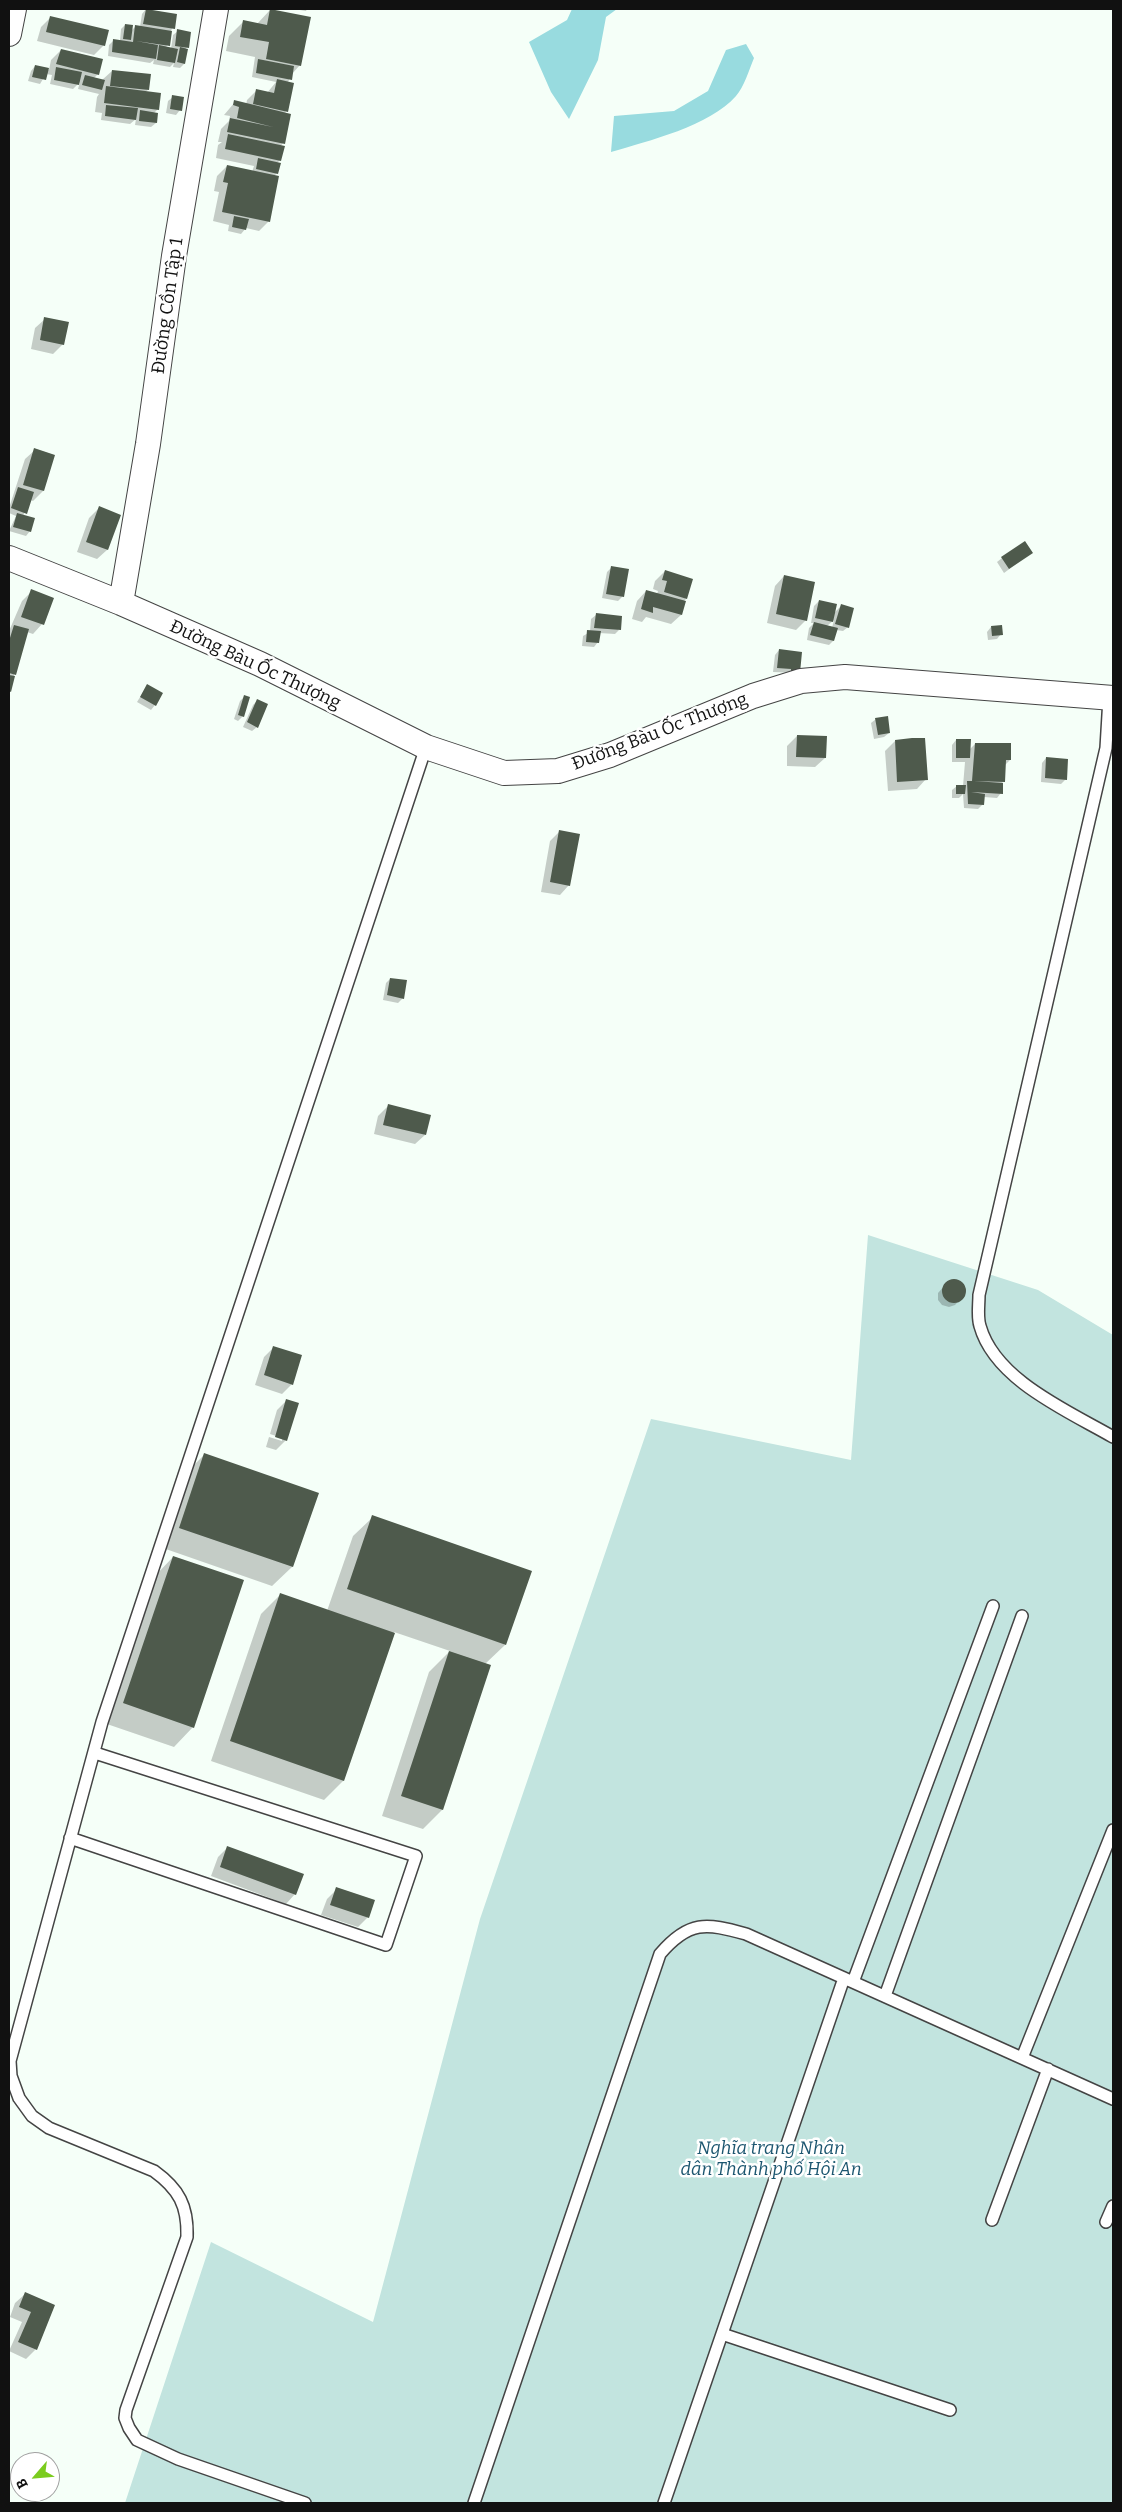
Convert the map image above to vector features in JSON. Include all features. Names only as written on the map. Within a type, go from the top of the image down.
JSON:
[{"type":"street","points":[[9,34],[14,9]]},
{"type":"street","name":"Đường Cồn Tập 1","points":[[122,603],[148,444],[174,256],[216,9]]},
{"type":"street","name":"Đường Bàu Ốc Thượng","points":[[9,558],[122,603],[260,664],[426,747],[504,772],[558,771],[610,755],[753,696],[801,681],[845,676],[1111,698]]},
{"type":"lane","points":[[1111,698],[1106,748],[979,1295],[979,1325],[986,1342],[1001,1364],[1036,1392],[1113,1437]]},
{"type":"lane","points":[[305,2503],[178,2459],[137,2440],[127,2423],[126,2410],[187,2237],[188,2217],[174,2189],[168,2181],[154,2171],[49,2128],[32,2116],[19,2098],[12,2076],[10,2061],[105,1712],[426,747]]},
{"type":"lane","points":[[664,2503],[722,2334],[849,1980],[993,1606]]},
{"type":"lane","points":[[885,1996],[1022,1616]]},
{"type":"lane","points":[[70,1838],[386,1944],[416,1856],[95,1753]]},
{"type":"lane","points":[[1022,2058],[1113,1830]]},
{"type":"lane","points":[[474,2503],[660,1954],[674,1937],[692,1928],[716,1926],[746,1934],[1113,2099]]},
{"type":"lane","points":[[992,2220],[1048,2070]]},
{"type":"lane","points":[[1106,2222],[1113,2206]]},
{"type":"lane","points":[[722,2334],[950,2410]]},
{"type":"shaded area","points":[[572,9],[617,9],[606,17],[598,60],[569,119],[551,92],[529,42],[567,20]]},
{"type":"shaded area","points":[[746,44],[754,58],[741,88],[725,107],[711,116],[678,131],[611,152],[614,116],[674,111],[708,91],[726,50]]},
{"type":"green space","name":"Nghĩa trang Nhân dân Thành phố Hội An","points":[[868,1235],[1038,1290],[1113,1335],[1113,2503],[125,2503],[211,2242],[373,2322],[480,1919],[651,1419],[851,1460]]},
{"type":"building","points":[[146,9],[177,14],[175,29],[143,24]]},
{"type":"building","points":[[270,9],[311,17],[301,66],[266,59],[269,42],[240,37],[243,20],[267,25]]},
{"type":"building","points":[[50,16],[109,30],[105,46],[46,32]]},
{"type":"building","points":[[125,24],[133,25],[131,40],[123,39]]},
{"type":"building","points":[[135,25],[172,31],[170,46],[136,41],[158,45],[156,59],[112,52],[113,39],[133,42]]},
{"type":"building","points":[[177,29],[191,32],[189,48],[175,46]]},
{"type":"building","points":[[159,45],[178,49],[175,63],[157,60]]},
{"type":"building","points":[[180,47],[188,49],[185,64],[177,62]]},
{"type":"building","points":[[61,49],[103,59],[99,75],[56,64]]},
{"type":"building","points":[[258,59],[294,66],[292,80],[256,73]]},
{"type":"building","points":[[35,65],[49,68],[46,80],[32,77]]},
{"type":"building","points":[[56,67],[82,72],[79,85],[54,80]]},
{"type":"building","points":[[112,70],[151,74],[149,90],[110,86]]},
{"type":"building","points":[[85,75],[105,80],[102,90],[82,85]]},
{"type":"building","points":[[277,79],[294,83],[288,112],[253,104],[256,89],[274,93]]},
{"type":"building","points":[[106,86],[161,93],[159,110],[104,103]]},
{"type":"building","points":[[172,95],[184,97],[182,111],[170,109]]},
{"type":"building","points":[[234,100],[291,114],[285,144],[227,132],[230,118],[273,127],[237,118],[239,107],[233,105]]},
{"type":"building","points":[[106,105],[138,108],[136,120],[105,116]]},
{"type":"building","points":[[140,110],[158,113],[157,123],[139,121]]},
{"type":"building","points":[[228,134],[285,146],[281,161],[225,149]]},
{"type":"building","points":[[258,158],[281,163],[278,174],[256,169]]},
{"type":"building","points":[[227,165],[279,176],[270,222],[222,212],[228,183],[223,182]]},
{"type":"building","points":[[234,216],[249,219],[246,230],[232,227]]},
{"type":"building","points":[[44,317],[69,322],[64,345],[40,340]]},
{"type":"building","points":[[34,448],[55,455],[44,491],[23,485]]},
{"type":"building","points":[[18,487],[34,492],[27,514],[11,508]]},
{"type":"building","points":[[99,506],[121,515],[108,550],[86,542]]},
{"type":"building","points":[[17,513],[35,518],[31,532],[13,527]]},
{"type":"building","points":[[1025,541],[1033,553],[1009,569],[1001,557]]},
{"type":"building","points":[[611,566],[629,569],[624,597],[606,594]]},
{"type":"building","points":[[665,570],[693,579],[687,599],[664,592],[667,581],[662,580]]},
{"type":"building","points":[[784,575],[815,582],[807,621],[776,614]]},
{"type":"building","points":[[31,589],[54,598],[44,625],[21,617]]},
{"type":"building","points":[[646,590],[686,601],[682,615],[653,607],[653,613],[641,609]]},
{"type":"building","points":[[819,600],[837,604],[833,622],[815,618]]},
{"type":"building","points":[[841,604],[854,608],[849,628],[835,624]]},
{"type":"building","points":[[596,613],[622,616],[621,630],[594,628]]},
{"type":"building","points":[[814,622],[838,628],[834,641],[810,635]]},
{"type":"building","points":[[14,625],[29,629],[16,675],[9,673],[9,641]]},
{"type":"building","points":[[1002,625],[1003,635],[992,636],[991,626]]},
{"type":"building","points":[[587,630],[601,631],[599,643],[586,642]]},
{"type":"building","points":[[779,649],[802,652],[800,673],[791,673],[791,669],[777,668]]},
{"type":"building","points":[[9,675],[15,676],[11,692],[9,691]]},
{"type":"building","points":[[147,684],[163,693],[156,706],[140,697]]},
{"type":"building","points":[[244,695],[250,697],[244,717],[238,715]]},
{"type":"building","points":[[257,699],[268,704],[258,728],[247,722]]},
{"type":"building","points":[[888,716],[890,733],[878,735],[875,718]]},
{"type":"building","points":[[797,735],[827,736],[826,758],[796,757]]},
{"type":"building","points":[[925,738],[928,780],[897,782],[895,740]]},
{"type":"building","points":[[956,739],[971,739],[970,758],[956,758]]},
{"type":"building","points":[[975,743],[1011,743],[1011,760],[1006,760],[1005,782],[974,781],[1003,783],[1003,794],[971,792],[985,794],[984,805],[968,804],[967,781],[972,781]]},
{"type":"building","points":[[1046,757],[1068,759],[1067,780],[1045,778]]},
{"type":"building","points":[[956,785],[966,785],[965,794],[956,794]]},
{"type":"building","points":[[559,830],[580,834],[570,886],[550,882]]},
{"type":"building","points":[[390,978],[407,980],[404,999],[387,995]]},
{"type":"building","points":[[388,1104],[431,1115],[426,1135],[383,1125]]},
{"type":"building","points":[[954,1279],[962,1283],[966,1291],[962,1299],[954,1303],[946,1299],[942,1291],[946,1283]]},
{"type":"building","points":[[273,1346],[302,1355],[293,1385],[264,1375]]},
{"type":"building","points":[[286,1399],[299,1403],[287,1441],[275,1437]]},
{"type":"building","points":[[204,1453],[319,1493],[293,1567],[179,1528]]},
{"type":"building","points":[[372,1515],[532,1571],[506,1645],[347,1589]]},
{"type":"building","points":[[173,1556],[244,1580],[194,1728],[123,1703]]},
{"type":"building","points":[[280,1593],[395,1633],[344,1781],[230,1741]]},
{"type":"building","points":[[449,1651],[491,1665],[443,1810],[401,1796]]},
{"type":"building","points":[[227,1846],[304,1874],[296,1895],[220,1867]]},
{"type":"building","points":[[336,1887],[375,1900],[369,1918],[330,1905]]},
{"type":"building","points":[[25,2292],[55,2305],[37,2350],[18,2342],[31,2312],[19,2307]]}]
